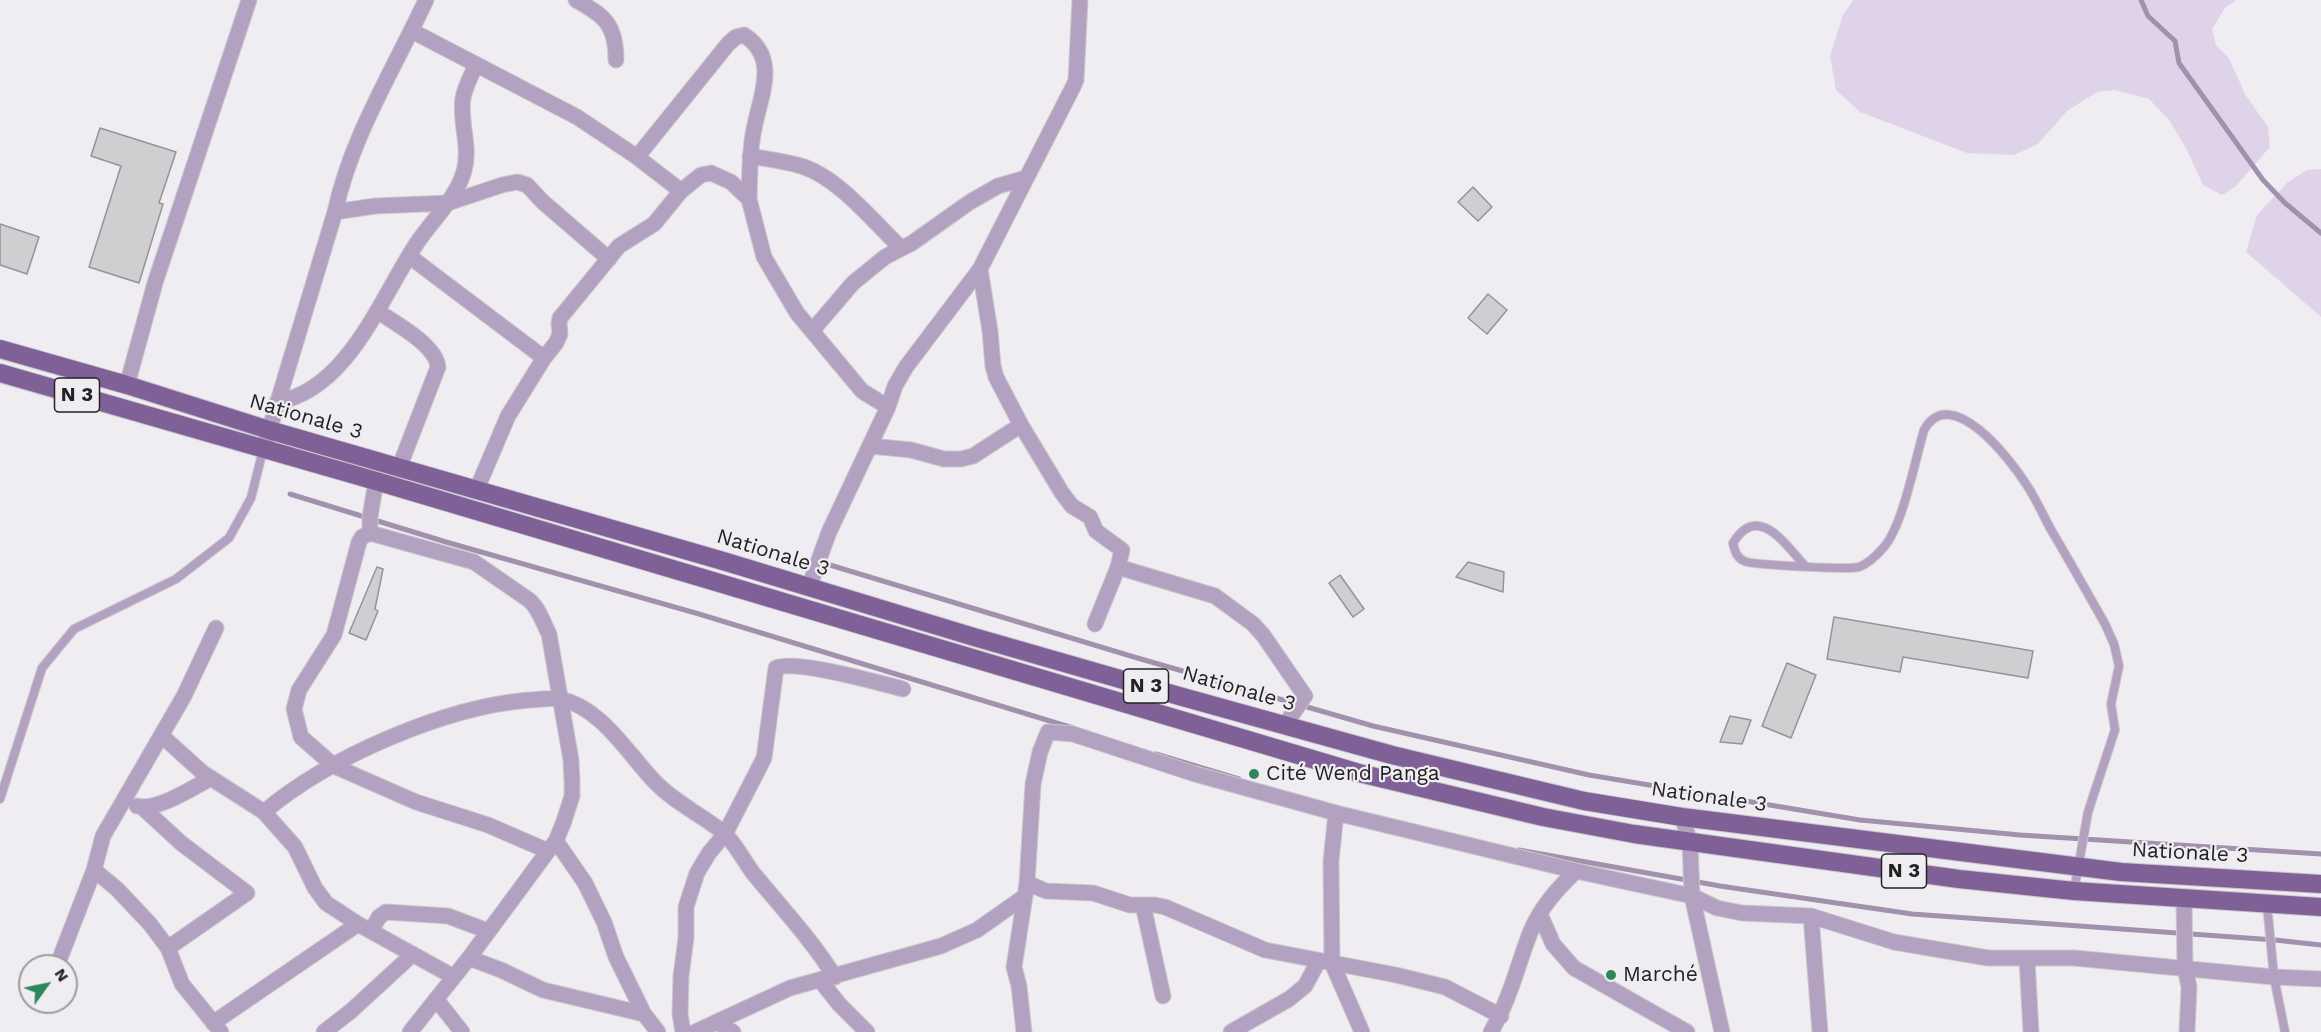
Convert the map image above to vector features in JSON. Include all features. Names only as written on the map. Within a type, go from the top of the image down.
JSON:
[{"type":"main road","name":"Nationale 3","points":[[0,349],[127,385],[476,491],[1284,726],[1392,755],[1584,801],[1682,817],[2121,872],[2321,884]]},
{"type":"main road","name":"N 3","points":[[0,373],[376,481],[1359,773],[1543,817],[1690,842],[1959,879],[2074,891],[2321,907]]},
{"type":"street","points":[[127,385],[155,284],[249,0]]},
{"type":"street","points":[[263,450],[334,212],[342,178],[357,141],[426,0]]},
{"type":"street","points":[[576,0],[600,14],[607,22],[616,45],[616,60]]},
{"type":"street","points":[[809,587],[829,532],[888,407],[895,386],[906,367],[980,269],[1076,80],[1080,0]]},
{"type":"street","points":[[412,31],[577,117],[637,157],[681,191]]},
{"type":"street","points":[[637,157],[728,44],[736,37],[744,35],[753,41],[762,57],[766,72],[765,86],[753,129],[749,199],[764,257],[797,313],[862,391],[888,407]]},
{"type":"street","points":[[277,402],[304,394],[326,378],[368,326],[409,256],[448,204],[465,170],[463,99],[476,64]]},
{"type":"street","points":[[750,156],[803,166],[823,177],[853,201],[901,249]]},
{"type":"street","points":[[476,491],[508,416],[560,334],[558,323],[560,318],[628,238],[654,224],[681,191],[701,175],[711,173],[731,182],[749,199]]},
{"type":"street","points":[[812,331],[853,283],[877,263],[998,186],[1026,178]]},
{"type":"street","points":[[334,212],[393,205],[448,204],[502,184],[517,182],[527,185],[543,202],[609,259]]},
{"type":"street","points":[[409,256],[544,358]]},
{"type":"street","points":[[980,269],[993,366],[1003,393],[1062,493],[1072,506],[1090,517],[1096,531],[1122,549],[1118,567],[1095,624]]},
{"type":"street","points":[[377,311],[429,348],[437,360],[438,367],[399,468]]},
{"type":"street","points":[[870,446],[911,450],[944,459],[961,459],[974,456],[1021,425]]},
{"type":"street","points":[[370,533],[370,517],[376,481]]},
{"type":"street","points":[[410,1032],[469,958],[552,846],[569,804],[572,782],[571,760],[549,634],[534,604],[474,562],[370,533],[362,537],[359,542],[334,635],[299,690],[294,709],[302,737],[334,766],[416,802],[552,846],[585,883],[604,921],[616,957],[644,1014],[658,1032]]},
{"type":"street","points":[[1118,567],[1215,596],[1253,624],[1305,696],[1284,726]]},
{"type":"street","points":[[62,954],[94,870],[103,836],[162,736],[196,673],[216,628]]},
{"type":"street","points":[[683,1032],[680,1014],[686,907],[697,873],[709,853],[725,834],[764,758],[776,668],[787,664],[903,688]]},
{"type":"street","points":[[264,812],[295,786],[367,748],[427,724],[472,710],[509,702],[560,699],[590,713],[615,734],[656,783],[689,810],[725,834],[754,874],[821,955],[839,1004],[867,1032]]},
{"type":"street","points":[[1024,1032],[1014,967],[1025,890],[1033,784],[1040,752],[1048,732],[1073,734],[1195,774],[1335,813],[1576,871],[1692,896],[1717,908],[1742,913],[1811,916],[1894,942],[1988,958],[2074,958],[2274,977],[2321,979]]},
{"type":"street","points":[[162,736],[211,778],[264,812],[295,847],[315,888],[326,903],[453,977]]},
{"type":"street","points":[[143,808],[162,802],[211,778]]},
{"type":"street","points":[[122,803],[143,808],[181,843],[247,893],[168,948]]},
{"type":"street","points":[[1335,813],[1325,962],[1362,1032]]},
{"type":"street","points":[[1682,817],[1690,842],[1692,896],[1722,1032]]},
{"type":"street","points":[[94,870],[117,889],[168,948],[182,984],[217,1028],[386,912],[448,916],[488,931]]},
{"type":"street","points":[[1491,1032],[1500,1016],[1519,970],[1530,933],[1540,914],[1555,891],[1576,871]]},
{"type":"street","points":[[695,1032],[769,996],[941,946],[976,930],[1025,890],[1094,893],[1130,905],[1155,905],[1176,911],[1265,950],[1445,987],[1500,1016]]},
{"type":"street","points":[[2184,899],[2185,967],[2189,987],[2187,1032]]},
{"type":"street","points":[[1143,905],[1163,996]]},
{"type":"street","points":[[1540,914],[1554,944],[1574,968],[1687,1032]]},
{"type":"street","points":[[1811,916],[1820,1032]]},
{"type":"street","points":[[324,1032],[351,1011],[413,954]]},
{"type":"street","points":[[469,958],[543,990],[644,1014]]},
{"type":"street","points":[[2027,959],[2031,1032]]},
{"type":"street","points":[[1231,1032],[1289,999],[1305,986],[1325,962]]},
{"type":"street","points":[[436,999],[462,1032]]},
{"type":"street","points":[[716,1022],[733,1032]]},
{"type":"lane","points":[[1805,566],[1771,530],[1758,525],[1747,526],[1740,531],[1733,543],[1735,554],[1745,562],[1805,566],[1857,568],[1869,561],[1885,546],[1899,517],[1928,423],[1942,415],[1951,414],[1967,420],[1989,439],[2025,483],[2104,624],[2114,644],[2119,666],[2111,704],[2115,730],[2088,812],[2074,891]]},
{"type":"lane","points":[[0,799],[42,668],[74,629],[176,579],[229,538],[251,498],[263,450]]},
{"type":"lane","points":[[2267,904],[2274,977],[2285,1032]]},
{"type":"shaded area","points":[[1853,0],[2236,0],[2225,8],[2212,29],[2216,45],[2229,58],[2245,94],[2268,127],[2270,147],[2235,187],[2222,195],[2203,185],[2186,148],[2169,120],[2149,99],[2115,90],[2097,92],[2067,111],[2038,144],[2014,155],[1967,153],[1860,112],[1836,90],[1830,56],[1843,15]]},
{"type":"shaded area","points":[[2321,169],[2321,317],[2246,252],[2257,215],[2288,182],[2307,170]]},
{"type":"building","points":[[100,128],[176,152],[159,203],[163,204],[139,283],[89,267],[121,166],[91,156]]},
{"type":"building","points":[[1473,187],[1492,207],[1478,221],[1458,202]]},
{"type":"building","points":[[0,224],[39,237],[27,274],[0,265]]},
{"type":"building","points":[[1488,294],[1507,310],[1487,334],[1468,318]]},
{"type":"building","points":[[1468,562],[1504,572],[1503,592],[1456,577]]},
{"type":"building","points":[[377,567],[383,569],[375,609],[378,611],[366,640],[349,633]]},
{"type":"building","points":[[1340,575],[1364,609],[1353,617],[1329,583]]},
{"type":"building","points":[[1834,617],[2033,651],[2028,678],[1903,657],[1900,672],[1827,659]]},
{"type":"building","points":[[1787,663],[1816,675],[1791,738],[1762,726]]},
{"type":"building","points":[[1730,716],[1751,720],[1742,744],[1720,742]]},
{"type":"waterway","points":[[2141,0],[2148,16],[2175,41],[2179,63],[2263,180],[2285,203],[2321,233]]},
{"type":"waterway","points":[[290,494],[446,542],[699,614],[1073,728]]},
{"type":"waterway","points":[[820,562],[1134,657],[1373,726],[1589,775],[1860,820],[2020,835],[2321,854]]},
{"type":"waterway","points":[[1156,754],[1239,779]]},
{"type":"waterway","points":[[1519,850],[1720,886],[1912,914],[2321,945]]},
{"type":"place","name":"Cité Wend Panga","points":[[1254,774]]},
{"type":"place","name":"Marché","points":[[1611,975]]}]
